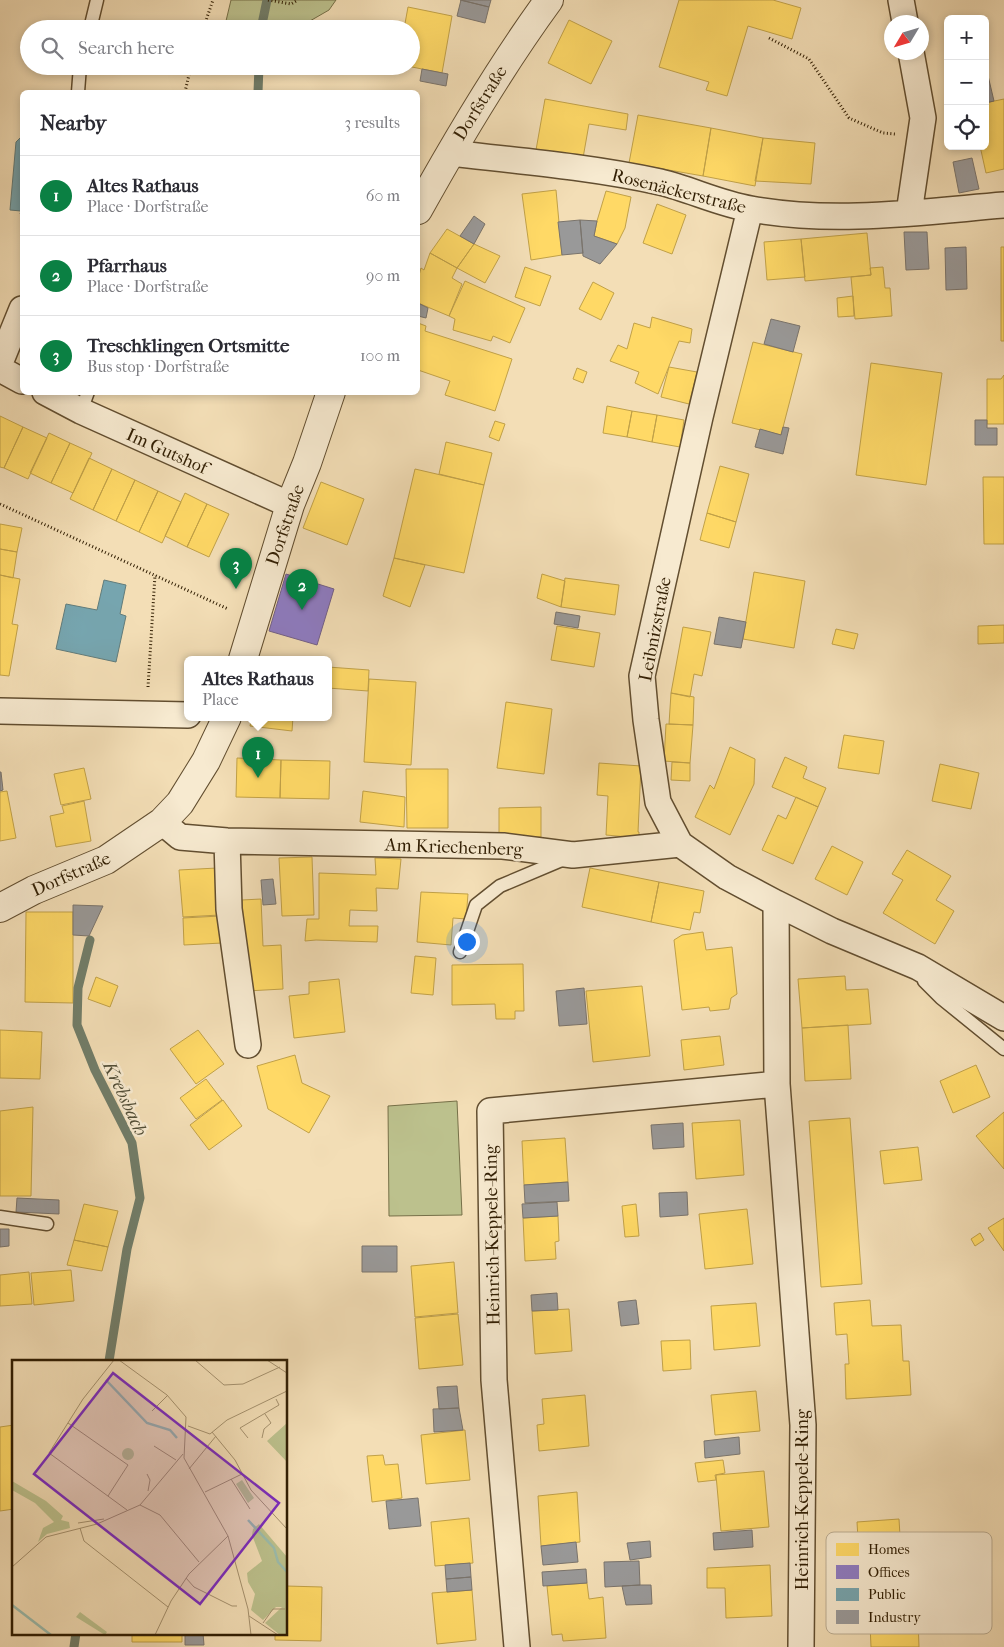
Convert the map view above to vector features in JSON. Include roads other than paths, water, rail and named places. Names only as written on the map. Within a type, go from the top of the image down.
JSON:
[{"type":"street","name":"Dorfstraße","points":[[420,206],[517,43],[549,0]]},
{"type":"street","points":[[901,0],[904,15]]},
{"type":"street","points":[[909,213],[923,118],[912,60]]},
{"type":"street","name":"Rosenäckerstraße","points":[[450,153],[600,171],[661,183],[750,209],[803,215],[870,216],[1004,205]]},
{"type":"street","name":"Leibnizstraße","points":[[750,209],[700,417],[642,676],[646,720],[658,802],[680,844],[727,877],[832,931],[918,967],[1004,1018]]},
{"type":"street","points":[[0,363],[20,314]]},
{"type":"street","points":[[0,369],[20,380]]},
{"type":"street","name":"Im Gutshof","points":[[57,395],[84,402],[290,505]]},
{"type":"street","name":"Dorfstraße","points":[[244,656],[290,505],[307,463],[330,395]]},
{"type":"street","points":[[0,711],[184,715]]},
{"type":"street","name":"Dorfstraße","points":[[0,908],[34,890],[106,860],[162,822],[180,803],[206,761],[225,721]]},
{"type":"street","name":"Am Kriechenberg","points":[[162,822],[180,837],[227,841],[503,846],[573,855],[680,844]]},
{"type":"street","points":[[227,841],[229,909],[248,1045]]},
{"type":"street","name":"Heinrich-Keppele-Ring","points":[[776,903],[778,1084],[803,1425],[801,1647]]},
{"type":"street","name":"Heinrich-Keppele-Ring","points":[[517,1647],[494,1380],[490,1111],[778,1084]]},
{"type":"lane","points":[[92,20],[97,0]]},
{"type":"lane","points":[[78,90],[79,75]]},
{"type":"lane","points":[[460,952],[476,905],[500,886],[573,855]]},
{"type":"lane","points":[[918,967],[921,978],[941,998],[1004,1049]]},
{"type":"lane","points":[[0,1216],[47,1224]]},
{"type":"waterway","name":"Krebsbach","points":[[263,20],[267,0]]},
{"type":"waterway","name":"Krebsbach","points":[[258,90],[259,75]]},
{"type":"waterway","name":"Krebsbach","points":[[90,940],[78,988],[77,1025],[95,1070],[132,1143],[140,1198],[127,1249],[109,1360]]},
{"type":"waterway","name":"Krebsbach","points":[[74,1647],[76,1634]]},
{"type":"place","name":"Treschklingen Ortsmitte","points":[[236,589]]},
{"type":"place","name":"Pfarrhaus","points":[[302,610]]},
{"type":"place","name":"Altes Rathaus","points":[[258,778]]}]
